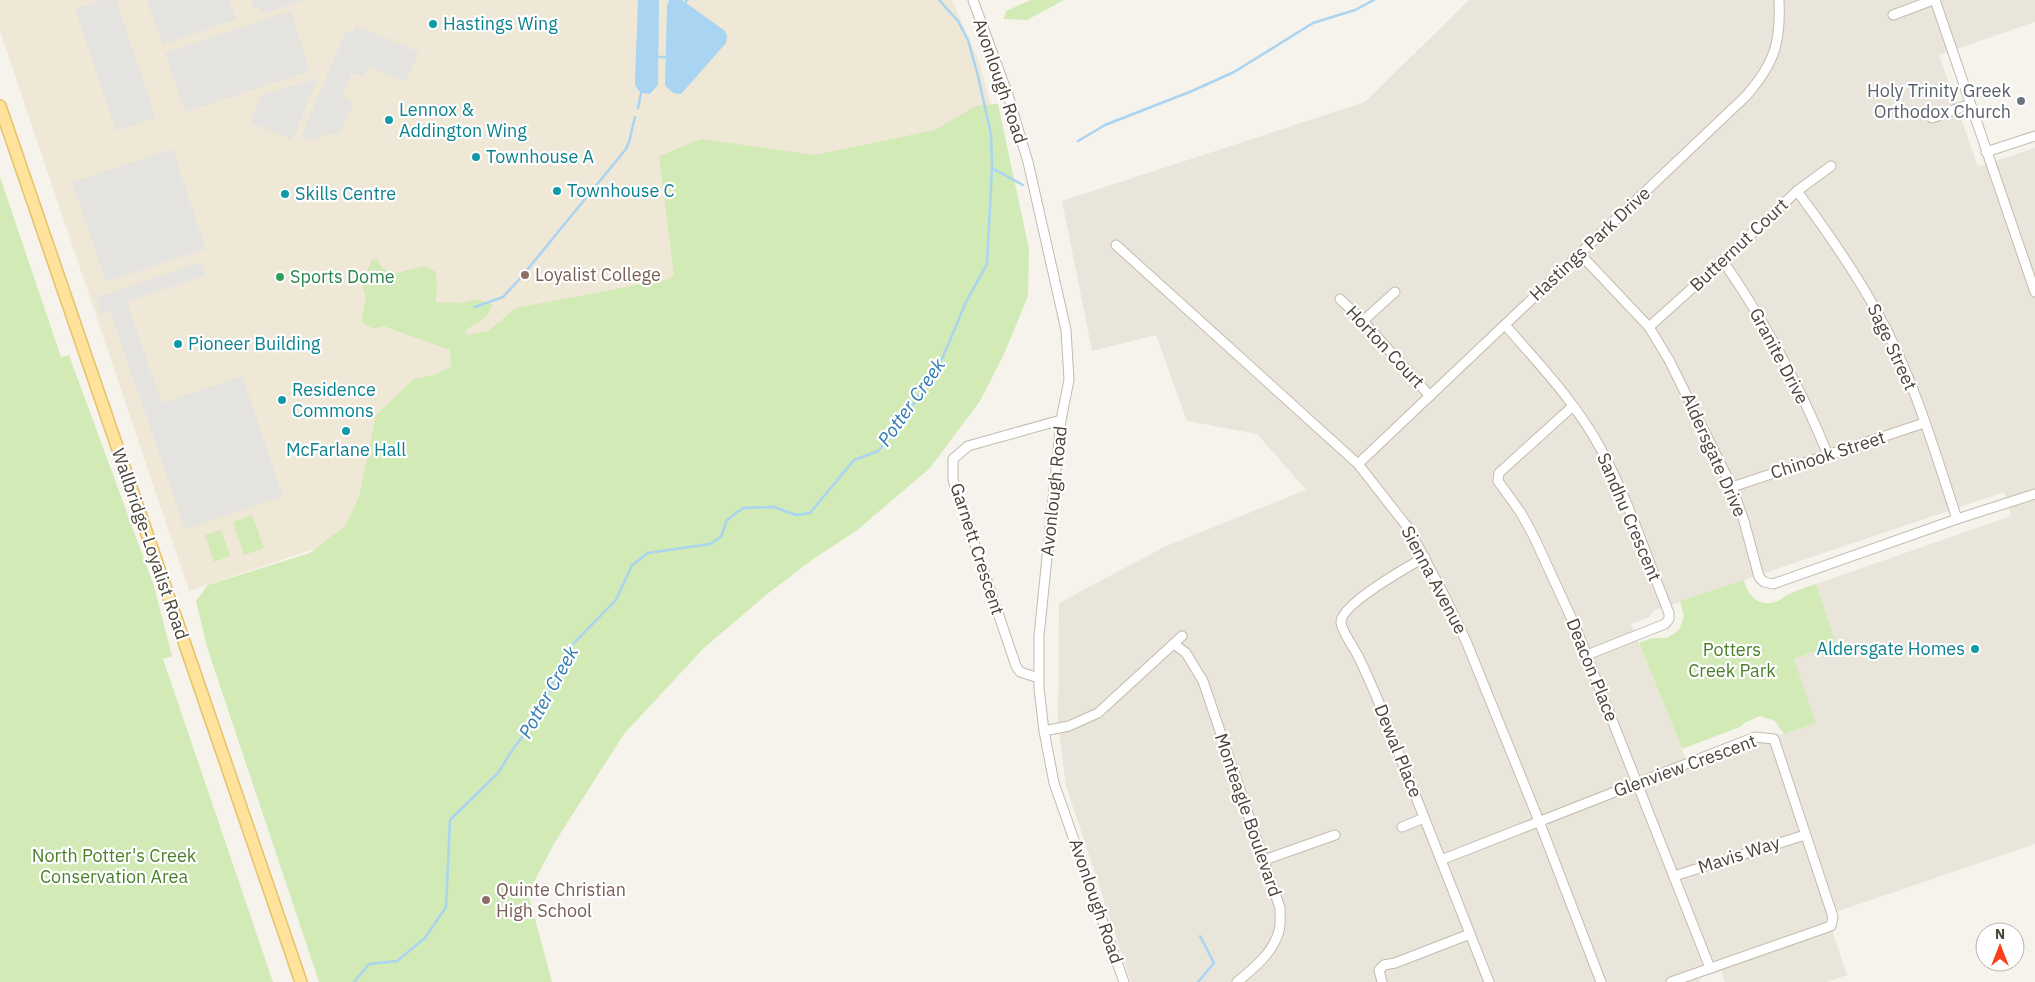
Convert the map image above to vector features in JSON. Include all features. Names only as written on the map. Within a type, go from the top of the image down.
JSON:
[{"type":"main road","name":"Wallbridge-Loyalist Road","points":[[0,106],[301,982]]},
{"type":"street","name":"Avonlough Road","points":[[973,0],[1008,94],[1025,153],[1066,330],[1069,380],[1061,420],[1039,636],[1039,678],[1044,731],[1054,782],[1124,982]]},
{"type":"street","name":"Hastings Park Drive","points":[[1358,464],[1746,96],[1761,79],[1772,59],[1778,35],[1779,0]]},
{"type":"street","points":[[1893,15],[1934,0],[2035,292]]},
{"type":"street","points":[[1932,118],[1970,104]]},
{"type":"street","points":[[1986,152],[2035,136]]},
{"type":"street","name":"Butternut Court","points":[[1649,327],[1797,191],[1831,166]]},
{"type":"street","name":"Sage Street","points":[[1797,191],[1843,254],[1878,314],[1912,387],[1956,519]]},
{"type":"street","name":"Sienna Avenue","points":[[1116,245],[1358,464],[1409,529],[1425,557],[1466,641],[1539,821],[1601,982]]},
{"type":"street","name":"Aldersgate Drive","points":[[1580,254],[1649,327],[1699,419],[1732,488],[1744,520],[1760,577],[1764,582],[1773,584],[1956,519],[2035,494]]},
{"type":"street","name":"Granite Drive","points":[[1723,261],[1752,304],[1773,340],[1801,395],[1828,455]]},
{"type":"street","points":[[1363,321],[1394,292]]},
{"type":"street","name":"Horton Court","points":[[1340,299],[1363,321],[1430,396]]},
{"type":"street","name":"Sandhu Crescent","points":[[1505,325],[1573,406],[1602,450],[1621,488],[1668,613],[1668,619],[1665,624],[1587,655]]},
{"type":"street","name":"Deacon Place","points":[[1573,406],[1499,473],[1498,482],[1521,513],[1541,550],[1587,655],[1710,968]]},
{"type":"street","name":"Garnett Crescent","points":[[1039,678],[1020,672],[1016,666],[953,480],[953,459],[968,446],[1061,420]]},
{"type":"street","name":"Chinook Street","points":[[1732,488],[1924,423]]},
{"type":"street","name":"Dewal Place","points":[[1425,557],[1384,580],[1347,612],[1342,618],[1341,624],[1377,698],[1489,982]]},
{"type":"street","points":[[1044,731],[1069,726],[1098,713],[1182,636]]},
{"type":"street","name":"Monteagle Boulevard","points":[[1174,644],[1186,653],[1203,681],[1280,908],[1279,931],[1271,950],[1237,982]]},
{"type":"street","name":"Glenview Crescent","points":[[1441,860],[1756,737],[1774,739],[1804,835],[1833,918],[1831,926],[1710,968]]},
{"type":"street","points":[[1402,827],[1424,818]]},
{"type":"street","points":[[1264,860],[1335,835]]},
{"type":"street","name":"Mavis Way","points":[[1674,876],[1804,835]]},
{"type":"street","points":[[1382,982],[1379,970],[1384,965],[1395,963],[1470,934]]},
{"type":"street","points":[[1671,982],[1710,968]]},
{"type":"shaded area","name":"Loyalist College","points":[[0,0],[952,0],[979,62],[995,119],[608,450],[189,591],[0,31]]},
{"type":"shaded area","points":[[102,0],[116,0],[156,118],[116,131],[75,9]]},
{"type":"shaded area","points":[[147,0],[229,0],[236,19],[163,45]]},
{"type":"shaded area","points":[[251,0],[304,0],[262,14],[260,7],[254,9]]},
{"type":"shaded area","points":[[1469,0],[2035,0],[2035,22],[1939,55],[1978,167],[2035,148],[2035,844],[1827,915],[1847,975],[1827,982],[1725,982],[1721,971],[1699,978],[1700,982],[1131,982],[1066,786],[1058,724],[1059,603],[1164,547],[1306,490],[1257,434],[1187,421],[1156,335],[1092,351],[1062,201],[1365,102]],"holes":[[[2004,492],[2011,516],[1816,584],[1836,644],[1794,659],[1815,723],[1689,767],[1631,624],[1650,617],[1653,611]]]},
{"type":"shaded area","points":[[290,11],[310,71],[185,112],[165,53]]},
{"type":"shaded area","points":[[356,26],[419,52],[406,82],[369,67],[364,77],[352,73],[342,96],[354,102],[339,136],[332,133],[312,141],[301,137],[346,30],[353,33]]},
{"type":"shaded area","points":[[318,78],[292,140],[250,122],[261,95]]},
{"type":"shaded area","points":[[173,149],[206,249],[106,282],[72,182]]},
{"type":"shaded area","points":[[201,262],[206,275],[127,302],[162,403],[242,376],[283,496],[185,529],[110,311],[101,314],[96,298]]},
{"type":"green space","points":[[1031,0],[1064,0],[1027,20],[1004,19],[1006,11]]},
{"type":"green space","points":[[998,104],[1029,249],[1028,296],[1004,354],[980,401],[930,468],[856,531],[813,559],[766,595],[703,649],[624,734],[555,842],[528,893],[552,982],[319,982],[207,647],[196,601],[208,585],[310,553],[345,526],[359,497],[376,415],[414,379],[437,374],[451,366],[450,350],[383,326],[373,329],[361,321],[366,298],[362,283],[371,261],[377,259],[382,268],[393,274],[424,266],[435,271],[437,283],[436,302],[461,303],[478,299],[493,305],[486,317],[466,330],[466,335],[488,331],[516,308],[669,279],[674,275],[659,156],[701,139],[815,155],[935,130],[976,106]]},
{"type":"green space","name":"North Potter's Creek Conservation Area","points":[[0,177],[61,357],[69,355],[154,586],[172,656],[163,659],[273,982],[0,982]]},
{"type":"green space","points":[[252,515],[264,548],[244,555],[233,522]]},
{"type":"green space","points":[[221,530],[230,556],[214,562],[205,535]]},
{"type":"green space","name":"Potters Creek Park","points":[[1744,580],[1751,595],[1764,603],[1781,600],[1787,595],[1816,584],[1836,644],[1794,659],[1816,723],[1784,734],[1775,721],[1760,716],[1740,727],[1682,749],[1639,643],[1652,638],[1667,638],[1679,630],[1684,616],[1680,601]]},
{"type":"water","points":[[638,0],[659,0],[658,85],[650,94],[640,92],[635,83]]},
{"type":"water","points":[[669,0],[682,0],[725,31],[727,37],[726,43],[681,94],[672,92],[665,85],[667,6]]},
{"type":"waterway","name":"Potter Creek","points":[[354,982],[369,964],[397,961],[425,938],[446,907],[450,820],[498,773],[513,749],[539,715],[567,650],[616,600],[632,565],[648,553],[710,544],[721,537],[727,520],[743,508],[774,507],[796,515],[810,513],[854,460],[878,451],[898,428],[942,359],[966,302],[987,264],[992,168],[991,134],[968,40],[958,21],[939,0]]},
{"type":"waterway","points":[[1078,141],[1105,125],[1192,91],[1234,72],[1313,23],[1355,10],[1374,0]]},
{"type":"waterway","points":[[658,57],[666,57]]},
{"type":"waterway","points":[[638,108],[641,93]]},
{"type":"waterway","points":[[527,270],[626,149],[635,117]]},
{"type":"waterway","points":[[992,168],[1023,185]]},
{"type":"waterway","points":[[475,307],[503,297],[525,273]]},
{"type":"waterway","points":[[1198,982],[1214,963],[1200,936]]},
{"type":"place","name":"Hastings Wing","points":[[433,24]]},
{"type":"place","name":"Holy Trinity Greek Orthodox Church","points":[[2021,101]]},
{"type":"place","name":"Lennox & Addington Wing","points":[[389,120]]},
{"type":"place","name":"Townhouse A","points":[[476,157]]},
{"type":"place","name":"Townhouse C","points":[[557,191]]},
{"type":"place","name":"Skills Centre","points":[[285,194]]},
{"type":"place","name":"Loyalist College","points":[[525,275]]},
{"type":"place","name":"Sports Dome","points":[[280,277]]},
{"type":"place","name":"Pioneer Building","points":[[178,344]]},
{"type":"place","name":"Residence Commons","points":[[282,400]]},
{"type":"place","name":"McFarlane Hall","points":[[346,431]]},
{"type":"place","name":"Aldersgate Homes","points":[[1975,649]]},
{"type":"place","name":"Quinte Christian High School","points":[[486,900]]}]
